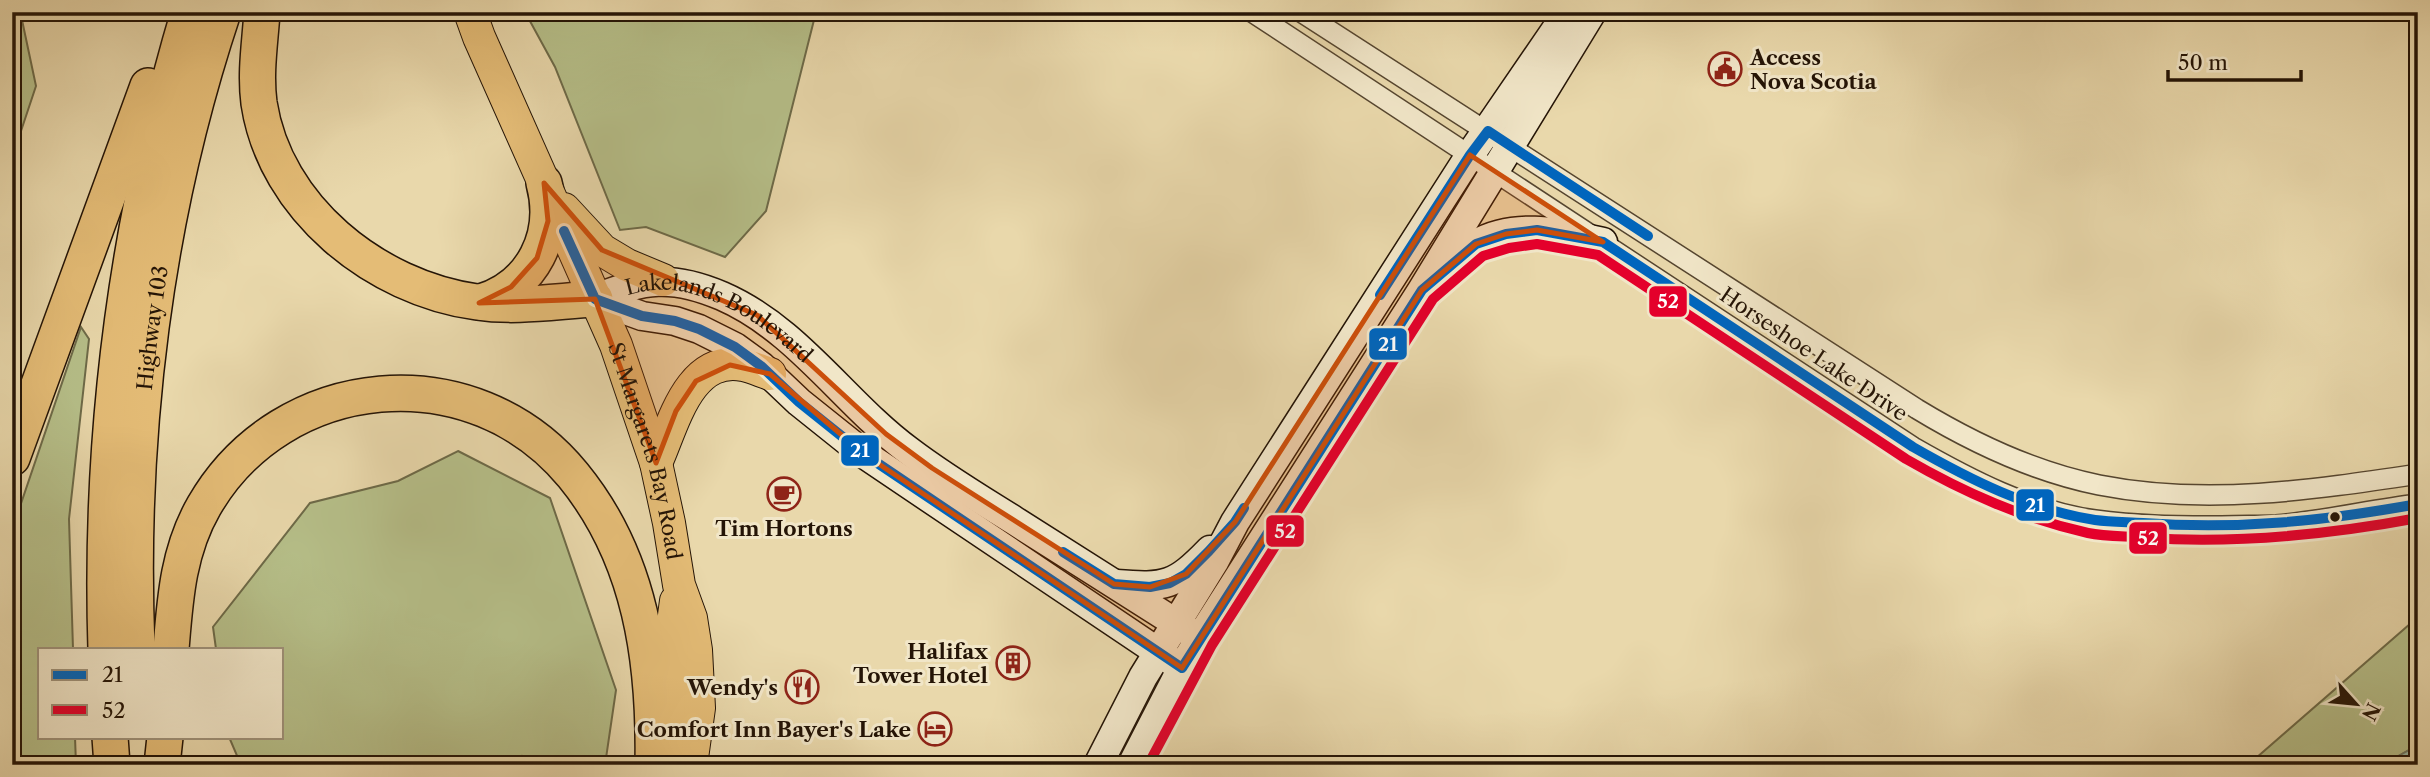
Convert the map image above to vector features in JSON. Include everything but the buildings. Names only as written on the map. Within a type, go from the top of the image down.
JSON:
[{"type":"highway","points":[[12,458],[175,12]]},
{"type":"highway","name":"Highway 103","points":[[106,648],[106,500],[121,326],[147,175],[189,12]]},
{"type":"highway","name":"Highway 103","points":[[137,648],[136,524],[148,355],[176,185],[204,73],[223,12]]},
{"type":"highway","points":[[262,12],[257,72],[262,115],[275,157],[304,204],[346,245],[382,269],[436,293],[478,303],[595,299]]},
{"type":"highway","points":[[478,303],[511,287],[526,274],[537,258],[548,221],[544,183]]},
{"type":"highway","points":[[171,648],[178,573],[188,540],[208,498],[246,453],[294,419],[338,401],[372,394],[396,393],[454,400],[499,416],[538,441],[572,474],[601,517],[627,572],[648,644],[654,715],[653,765]]},
{"type":"highway","points":[[110,738],[112,765]]},
{"type":"highway","points":[[141,738],[143,765]]},
{"type":"highway","points":[[162,765],[164,738]]},
{"type":"main road","name":"St Margarets Bay Road","points":[[470,12],[616,345],[656,463],[679,585],[691,618],[699,708],[691,765]]},
{"type":"main road","points":[[544,183],[602,250],[627,265],[663,280]]},
{"type":"main road","points":[[656,463],[676,411],[696,381],[718,368],[730,365],[743,365],[770,374]]},
{"type":"main road","name":"St Margarets Bay Road","points":[[663,765],[671,694],[673,623],[679,585]]},
{"type":"street","name":"Horseshoe Lake Drive","points":[[1301,12],[1917,409],[1963,435],[2029,465],[2099,485],[2189,494],[2320,489],[2418,474]]},
{"type":"street","points":[[1132,765],[1200,638],[1495,172],[1499,139],[1568,12]]},
{"type":"street","points":[[1098,765],[1158,652],[1235,522],[1470,155],[1499,139],[1592,12]]},
{"type":"street","name":"Horseshoe Lake Drive","points":[[1253,13],[1913,447],[1962,475],[2040,506],[2094,520],[2182,526],[2273,525],[2418,504]]},
{"type":"street","points":[[1422,290],[1476,243],[1506,234],[1537,230],[1603,242]]},
{"type":"street","name":"Lakelands Boulevard","points":[[595,299],[621,287],[663,280],[712,292],[757,315],[787,338],[865,415],[909,452],[1200,638]]},
{"type":"street","name":"Lakelands Boulevard","points":[[595,299],[642,316],[675,321],[707,332],[744,353],[864,454],[1182,668]]},
{"type":"street","points":[[1745,335],[1762,309]]},
{"type":"street","points":[[1308,409],[1335,427]]},
{"type":"street","points":[[1114,584],[1150,587],[1170,583],[1186,574],[1235,522]]},
{"type":"highlighted area","points":[[1470,155],[1603,242],[1537,230],[1506,234],[1476,244],[1422,290],[1182,668],[864,454],[770,374],[730,365],[696,381],[676,411],[656,463],[595,299],[479,303],[511,287],[537,258],[548,221],[544,183],[602,250],[757,315],[886,434],[932,468],[1114,584],[1150,587],[1186,574],[1235,522]]},
{"type":"green space","points":[[525,12],[816,12],[766,211],[725,257],[646,227],[620,230],[555,67]]},
{"type":"green space","points":[[22,20],[36,86],[12,158],[12,33]]},
{"type":"green space","points":[[81,327],[89,339],[69,519],[73,648],[38,648],[38,738],[75,738],[76,765],[12,765],[12,530]]},
{"type":"green space","points":[[458,451],[550,498],[616,690],[605,765],[530,765],[522,756],[515,765],[241,765],[229,738],[284,738],[284,648],[216,648],[213,627],[310,503],[398,481]]},
{"type":"green space","points":[[2418,617],[2418,745],[2395,758],[2390,765],[2248,765]]},
{"type":"shaded area","points":[[2418,745],[2418,765],[2390,765],[2395,758]]},
{"type":"transit line","name":"21","points":[[1380,295],[1488,131],[1648,236]]},
{"type":"transit line","name":"21","points":[[564,231],[595,299],[642,316],[675,321],[699,329],[735,347],[864,454],[1182,668],[1422,290],[1476,244],[1506,234],[1537,230],[1603,242],[1913,447],[1978,482],[2047,509],[2101,521],[2247,525],[2348,515],[2418,504]]},
{"type":"transit line","name":"52","points":[[1148,765],[1212,645],[1433,299],[1483,256],[1509,248],[1537,244],[1598,255],[1906,459],[1950,483],[2040,520],[2103,535],[2215,540],[2283,537],[2418,518]]},
{"type":"transit line","name":"21","points":[[1063,552],[1114,584],[1150,587],[1170,583],[1186,574],[1209,551],[1244,508]]},
{"type":"place","name":"Access Nova Scotia","points":[[1725,69]]},
{"type":"place","name":"Tim Hortons","points":[[784,494]]},
{"type":"place","name":"Halifax Tower Hotel","points":[[1013,663]]},
{"type":"place","name":"Wendy's","points":[[802,687]]},
{"type":"place","name":"Comfort Inn Bayer's Lake","points":[[935,729]]}]
